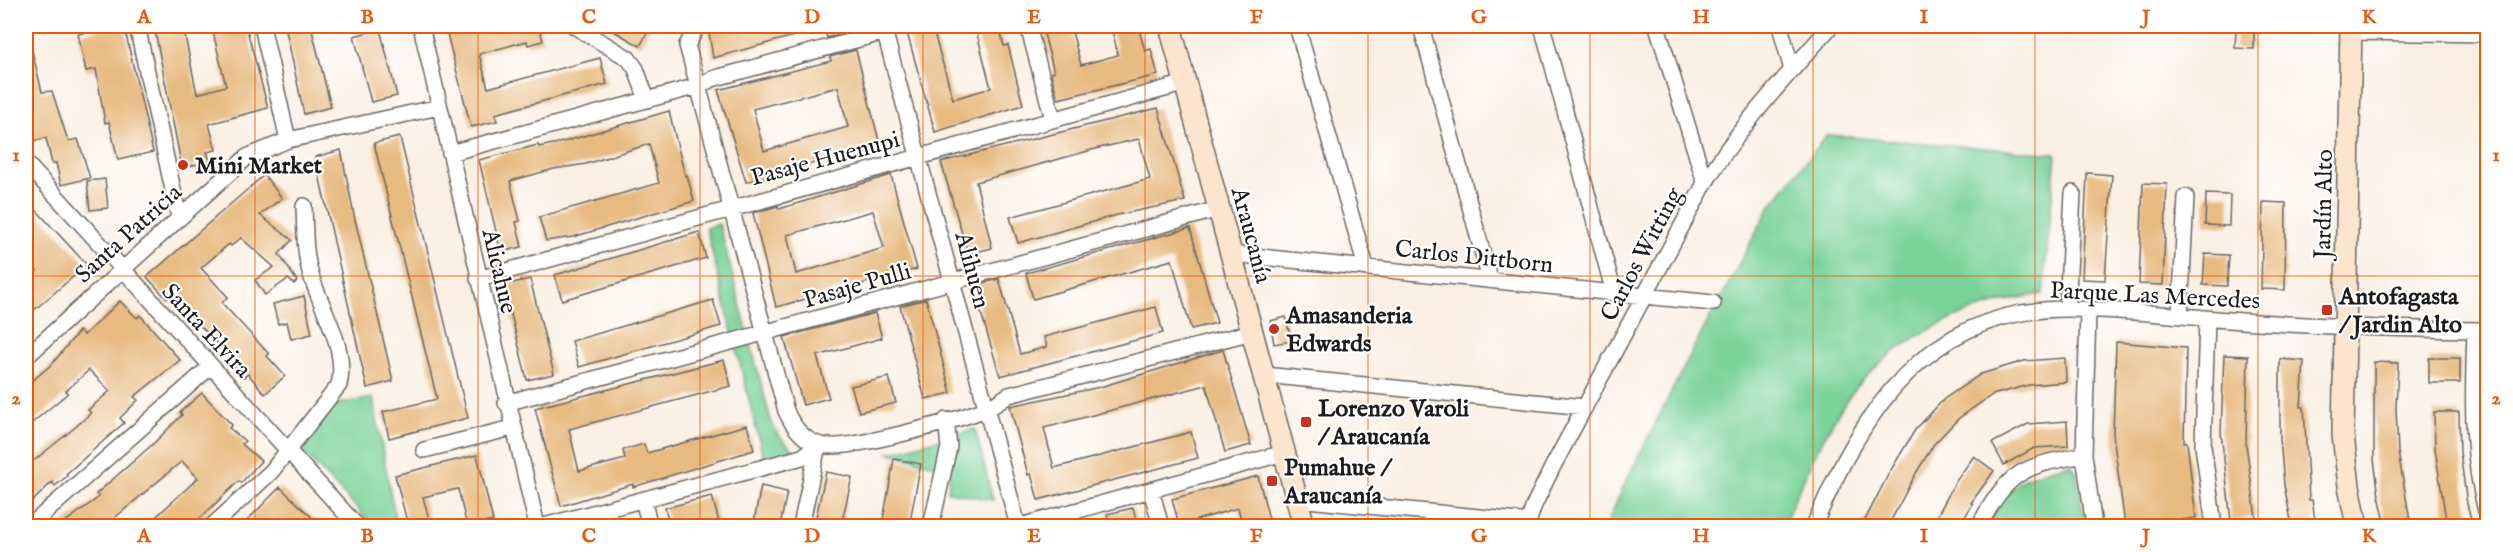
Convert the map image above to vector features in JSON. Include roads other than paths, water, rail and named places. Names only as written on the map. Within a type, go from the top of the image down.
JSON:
[{"type":"street","points":[[137,26],[179,217]]},
{"type":"street","points":[[262,26],[288,140]]},
{"type":"street","name":"Alicahue","points":[[422,26],[506,403],[537,526]]},
{"type":"street","points":[[574,26],[628,58],[636,69],[647,100]]},
{"type":"street","points":[[698,26],[687,45],[766,334],[791,421],[803,436],[818,445],[853,446],[987,408],[1009,395],[1252,332]]},
{"type":"street","points":[[1028,26],[1053,119]]},
{"type":"street","name":"Araucanía","points":[[1170,26],[1304,526]]},
{"type":"street","points":[[1297,26],[1366,267]]},
{"type":"street","points":[[1421,26],[1490,280]]},
{"type":"street","points":[[1542,26],[1614,293]]},
{"type":"street","points":[[1657,26],[1705,183]]},
{"type":"street","points":[[1780,26],[1792,70]]},
{"type":"street","name":"Carlos Witting","points":[[1528,524],[1542,489],[1585,406],[1705,183],[1736,137],[1831,26]]},
{"type":"street","points":[[450,153],[698,86],[712,79],[884,29]]},
{"type":"street","name":"Alihuen","points":[[884,29],[1020,526]]},
{"type":"street","points":[[2351,29],[2487,34]]},
{"type":"street","name":"Jardín Alto","points":[[2351,29],[2343,435],[2349,486],[2357,526]]},
{"type":"street","name":"Pasaje Huenupi","points":[[478,279],[1186,83]]},
{"type":"street","name":"Santa Patricia","points":[[26,357],[247,157],[288,140],[439,107]]},
{"type":"street","name":"Santa Elvira","points":[[26,163],[357,526]]},
{"type":"street","points":[[26,187],[38,176]]},
{"type":"street","points":[[2067,309],[2073,193]]},
{"type":"street","points":[[2180,316],[2186,197]]},
{"type":"street","points":[[212,526],[271,472],[339,385],[342,372],[327,313],[307,260],[304,206]]},
{"type":"street","name":"Pasaje Pulli","points":[[506,403],[1219,209]]},
{"type":"street","name":"Carlos Dittborn","points":[[1231,254],[1713,303]]},
{"type":"street","name":"Parque Las Mercedes","points":[[1814,526],[1842,466],[1872,414],[1892,388],[1912,367],[1939,346],[1969,330],[2007,317],[2067,309],[2346,327],[2481,330]]},
{"type":"street","points":[[2088,310],[2084,455],[2094,526]]},
{"type":"street","points":[[2207,319],[2203,446],[2214,526]]},
{"type":"street","points":[[2481,330],[2473,433],[2478,481],[2487,518]]},
{"type":"street","points":[[30,526],[210,367]]},
{"type":"street","points":[[1264,375],[1585,406]]},
{"type":"street","points":[[931,526],[949,447],[946,420]]},
{"type":"street","points":[[424,450],[512,428]]},
{"type":"street","points":[[544,526],[802,457],[818,445]]},
{"type":"street","points":[[801,526],[818,445]]},
{"type":"street","points":[[1020,526],[1284,453]]},
{"type":"street","points":[[1979,526],[2000,491],[2019,473],[2032,466],[2084,455]]},
{"type":"street","points":[[1151,490],[1161,526]]},
{"type":"street","points":[[1297,499],[1528,524]]},
{"type":"street","points":[[643,500],[650,526]]},
{"type":"place","name":"Mini Market","points":[[183,165]]},
{"type":"place","name":"Antofagasta / Jardin Alto","points":[[2327,310]]},
{"type":"place","name":"Amasanderia Edwards","points":[[1274,329]]},
{"type":"place","name":"Lorenzo Varoli / Araucanía","points":[[1306,422]]},
{"type":"place","name":"Pumahue / Araucanía","points":[[1272,481]]}]
